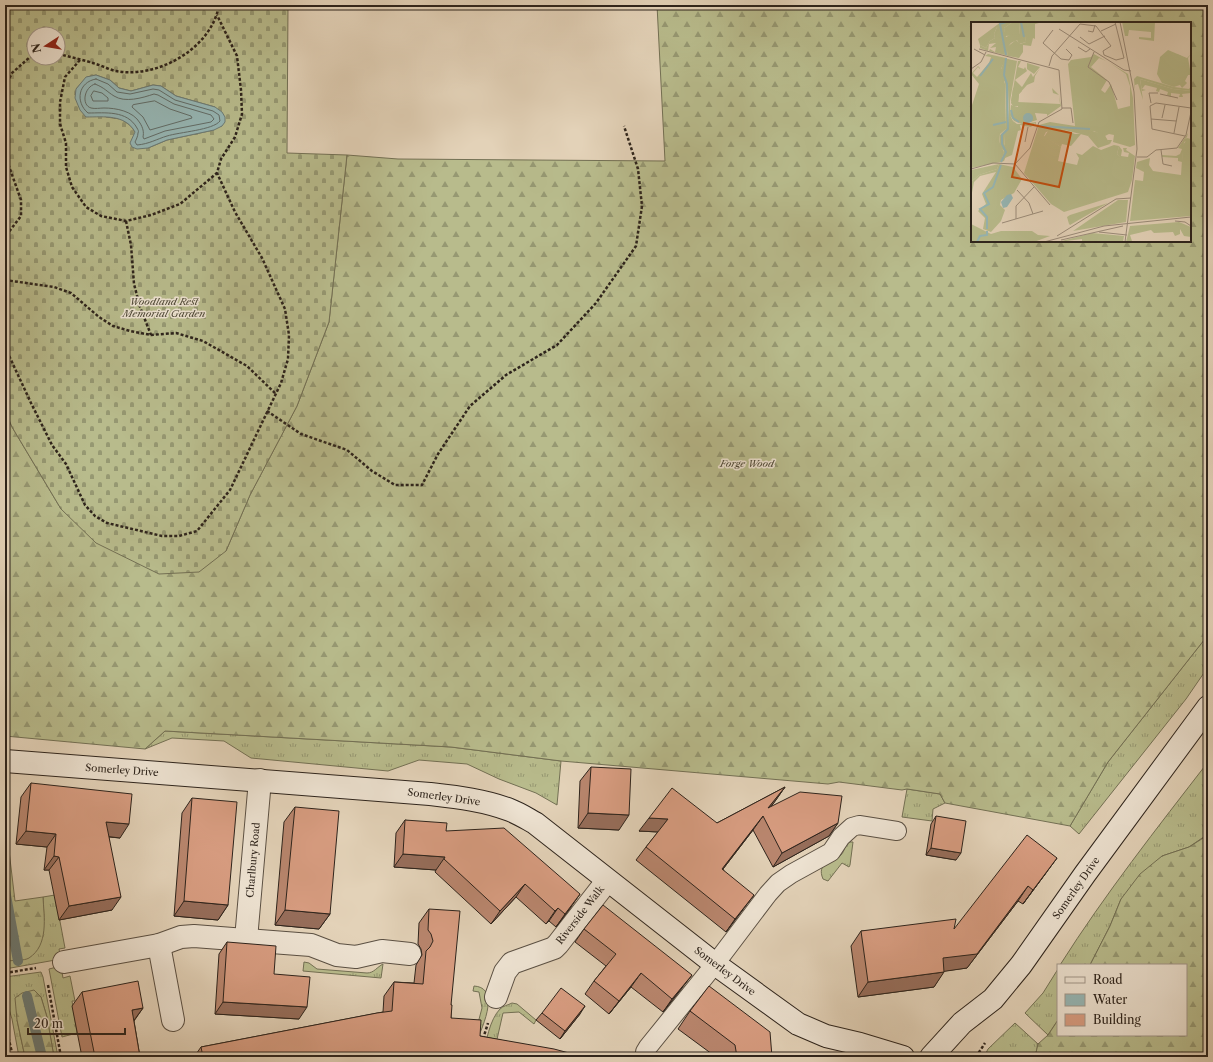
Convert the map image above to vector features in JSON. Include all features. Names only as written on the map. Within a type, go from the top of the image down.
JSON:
[{"type":"street","name":"Somerley Drive","points":[[931,1057],[962,1023],[993,999],[1021,965],[1085,874],[1208,707]]},
{"type":"street","name":"Somerley Drive","points":[[5,761],[260,780],[457,797],[483,802],[510,810],[535,823],[607,881],[715,964],[798,1024],[826,1036],[860,1044],[903,1057]]},
{"type":"street","name":"Charlbury Road","points":[[246,939],[260,780]]},
{"type":"street","name":"Riverside Walk","points":[[496,998],[505,972],[512,963],[554,948],[607,881]]},
{"type":"street","points":[[54,964],[159,945],[187,936],[246,939],[311,945],[337,955],[349,957],[359,957],[382,952],[410,954]]},
{"type":"street","points":[[159,945],[173,1020]]},
{"type":"lane","points":[[646,1057],[645,1052],[648,1047],[778,883],[791,874],[831,852],[841,837],[852,827],[858,825],[897,831]]},
{"type":"path","points":[[66,56],[117,71],[143,72],[168,64],[187,54],[204,37],[217,15],[219,5]]},
{"type":"path","points":[[80,60],[65,77],[60,102],[60,124],[66,143],[66,167],[72,187],[86,207],[100,216],[126,221],[151,215],[180,204],[217,173],[221,159],[235,137],[242,114],[237,56],[217,15]]},
{"type":"path","points":[[5,87],[12,73],[26,61]]},
{"type":"path","points":[[267,411],[301,434],[347,450],[372,471],[394,485],[422,486],[438,454],[470,406],[506,375],[557,345],[596,303],[636,246],[642,206],[638,169],[624,126]]},
{"type":"path","points":[[5,155],[22,200],[20,216],[5,237]]},
{"type":"path","points":[[5,347],[52,445],[66,464],[85,505],[95,516],[107,523],[162,536],[179,536],[197,531],[230,490],[281,383],[288,358],[289,335],[285,309],[262,258],[235,212],[217,173]]},
{"type":"path","points":[[126,221],[134,284],[140,307],[151,335]]},
{"type":"path","points":[[5,280],[54,287],[71,293],[99,317],[113,326],[151,335],[176,333],[203,341],[247,366],[276,394]]},
{"type":"path","points":[[5,973],[54,964],[61,1057]]},
{"type":"path","points":[[483,1040],[496,998]]},
{"type":"path","points":[[5,1023],[13,1057]]},
{"type":"green space","name":"Woodland Rest Memorial Garden","points":[[5,5],[288,5],[287,153],[347,155],[329,322],[297,406],[250,495],[226,551],[199,572],[159,574],[96,543],[61,509],[12,427],[5,410]],"holes":[[[96,75],[110,80],[119,88],[131,91],[153,85],[161,86],[176,96],[215,107],[214,130],[167,140],[148,148],[131,126],[121,119],[106,117],[76,89],[87,77]]]},
{"type":"green space","name":"Forge Wood","points":[[657,5],[1208,5],[1208,635],[1108,762],[1070,826],[945,803],[940,794],[907,789],[902,790],[839,782],[828,784],[561,761],[451,747],[165,731],[145,749],[5,736],[5,410],[12,427],[61,509],[226,551],[250,495],[297,406],[329,322],[347,155],[398,159],[665,161]]},
{"type":"green space","points":[[1208,635],[1208,667],[1186,699],[1079,834],[1070,826],[1108,762]]},
{"type":"green space","points":[[165,731],[451,747],[561,761],[557,805],[536,793],[499,779],[467,764],[419,760],[388,771],[251,758],[224,741],[172,738],[145,749]]},
{"type":"green space","points":[[1208,762],[1208,834],[1189,847],[1162,856],[1121,899],[1110,926],[1091,964],[1061,964],[1113,887]]},
{"type":"green space","points":[[907,789],[940,794],[945,803],[933,809],[932,821],[902,817]]},
{"type":"green space","points":[[5,817],[15,901],[43,897],[44,922],[44,930],[40,946],[35,952],[27,959],[8,961],[5,958]]},
{"type":"green space","points":[[1208,835],[1208,1057],[1035,1057],[1038,1044],[1048,1035],[1057,1022],[1057,1036],[1187,1036],[1187,964],[1091,964],[1110,926],[1121,899],[1140,874],[1162,856],[1189,847]]},
{"type":"green space","points":[[849,842],[853,842],[849,867],[842,863],[828,881],[823,879],[821,873],[823,866],[841,855]]},
{"type":"green space","points":[[55,895],[65,948],[59,949],[61,959],[5,969],[5,958],[8,961],[44,920],[43,897]]},
{"type":"green space","points":[[304,962],[309,963],[317,969],[367,973],[374,971],[383,964],[381,978],[303,971]]},
{"type":"green space","points":[[61,966],[63,978],[70,976],[75,1001],[72,1001],[77,1033],[62,1037],[49,969]]},
{"type":"green space","points":[[1057,971],[1057,1022],[1048,1035],[1025,1013],[1043,993]]},
{"type":"green space","points":[[41,972],[58,1057],[54,1057],[47,1017],[41,997],[17,1020],[25,1057],[19,1057],[12,1019],[5,996],[5,977]]},
{"type":"green space","points":[[474,986],[483,989],[488,996],[488,1006],[482,1029],[469,1057],[482,1008],[479,992],[473,991]]},
{"type":"green space","points":[[34,990],[41,997],[47,1017],[54,1057],[25,1057],[17,1020],[15,998],[22,993]]},
{"type":"green space","points":[[512,1003],[517,1004],[536,1020],[534,1024],[519,1012],[503,1013],[493,1057],[484,1057],[487,1038],[496,1013],[504,1006]]},
{"type":"green space","points":[[1015,1023],[1038,1044],[1035,1057],[984,1057],[988,1049]]},
{"type":"water","points":[[96,75],[110,80],[119,88],[131,91],[153,85],[161,86],[176,96],[215,107],[222,112],[225,117],[225,122],[222,126],[214,130],[167,140],[148,148],[137,149],[132,147],[130,143],[135,132],[126,122],[120,119],[107,117],[86,117],[80,110],[75,98],[76,89],[86,77]]},
{"type":"building","points":[[591,767],[631,769],[629,815],[588,813]]},
{"type":"building","points":[[31,783],[132,794],[129,824],[106,822],[121,897],[69,906],[59,857],[54,856],[56,834],[26,831]]},
{"type":"building","points":[[785,787],[768,808],[800,792],[842,796],[838,823],[782,853],[763,816],[722,869],[754,895],[735,919],[646,847],[668,819],[649,818],[672,788],[717,823]]},
{"type":"building","points":[[192,798],[237,802],[228,905],[184,901]]},
{"type":"building","points":[[295,807],[339,811],[330,914],[285,910]]},
{"type":"building","points":[[936,816],[966,821],[961,853],[931,848]]},
{"type":"building","points":[[405,820],[447,823],[446,831],[504,828],[580,894],[565,914],[558,908],[555,911],[525,884],[500,911],[444,859],[445,857],[403,854]]},
{"type":"building","points":[[1027,835],[1057,858],[1033,890],[1028,886],[977,954],[943,958],[944,972],[868,982],[861,931],[956,919],[954,929]]},
{"type":"building","points":[[603,905],[692,975],[672,999],[641,973],[619,1001],[594,981],[616,954],[584,929]]},
{"type":"building","points":[[429,909],[460,911],[451,1018],[481,1020],[480,1036],[554,1049],[584,1057],[203,1057],[201,1047],[392,1011],[394,982],[423,984],[426,951],[433,941],[428,930]]},
{"type":"building","points":[[227,942],[276,946],[274,974],[310,977],[307,1007],[223,1002]]},
{"type":"building","points":[[138,981],[143,1008],[132,1010],[140,1057],[95,1057],[82,992]]},
{"type":"building","points":[[709,986],[770,1032],[772,1057],[737,1057],[735,1045],[690,1011]]},
{"type":"building","points":[[561,988],[585,1006],[565,1031],[542,1013]]},
{"type":"waterway","points":[[5,890],[18,961]]},
{"type":"waterway","points":[[27,996],[42,1057]]}]
